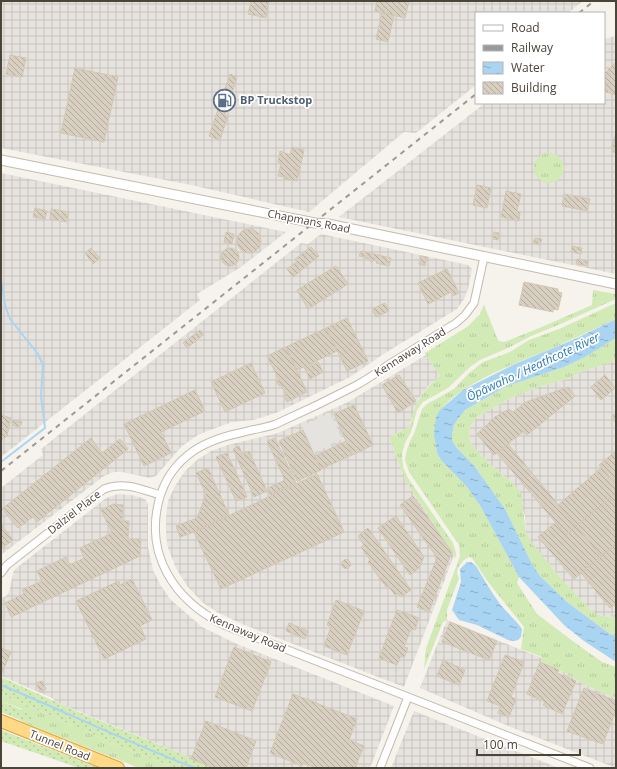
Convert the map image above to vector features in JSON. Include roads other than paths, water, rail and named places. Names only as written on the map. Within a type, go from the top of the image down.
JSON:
[{"type":"highway","name":"Tunnel Road","points":[[1,721],[118,768]]},
{"type":"street","name":"Chapmans Road","points":[[1,160],[328,224],[616,284]]},
{"type":"street","name":"Kennaway Road","points":[[484,257],[474,303],[466,315],[456,323],[356,385],[312,407],[274,425],[221,437],[189,454],[178,464],[168,477],[160,495],[156,508],[156,539],[167,572],[176,586],[197,610],[224,625],[590,768]]},
{"type":"street","name":"Dalziel Place","points":[[1,573],[7,565],[104,489],[110,486],[126,485],[160,495]]},
{"type":"street","points":[[380,768],[408,697]]},
{"type":"water","name":"Ōpāwaho / Heathcote River","points":[[616,319],[616,338],[585,357],[564,367],[507,386],[465,410],[454,425],[452,440],[456,447],[475,467],[505,509],[532,564],[540,576],[567,602],[610,634],[616,636],[616,662],[584,641],[564,625],[519,577],[481,507],[467,487],[441,460],[437,453],[434,434],[436,417],[440,410],[463,390],[515,364],[575,339]]},
{"type":"water","points":[[467,562],[471,562],[476,566],[500,604],[522,629],[521,637],[518,640],[508,640],[477,625],[459,620],[452,610],[461,582],[460,569]]},
{"type":"waterway","points":[[1,280],[5,305],[10,319],[38,354],[43,365],[41,396],[45,428],[1,462]]},
{"type":"waterway","points":[[1,685],[195,768]]},
{"type":"railway","points":[[580,12],[594,1]]},
{"type":"railway","points":[[1,471],[475,95]]},
{"type":"place","name":"BP Truckstop","points":[[224,100]]}]
